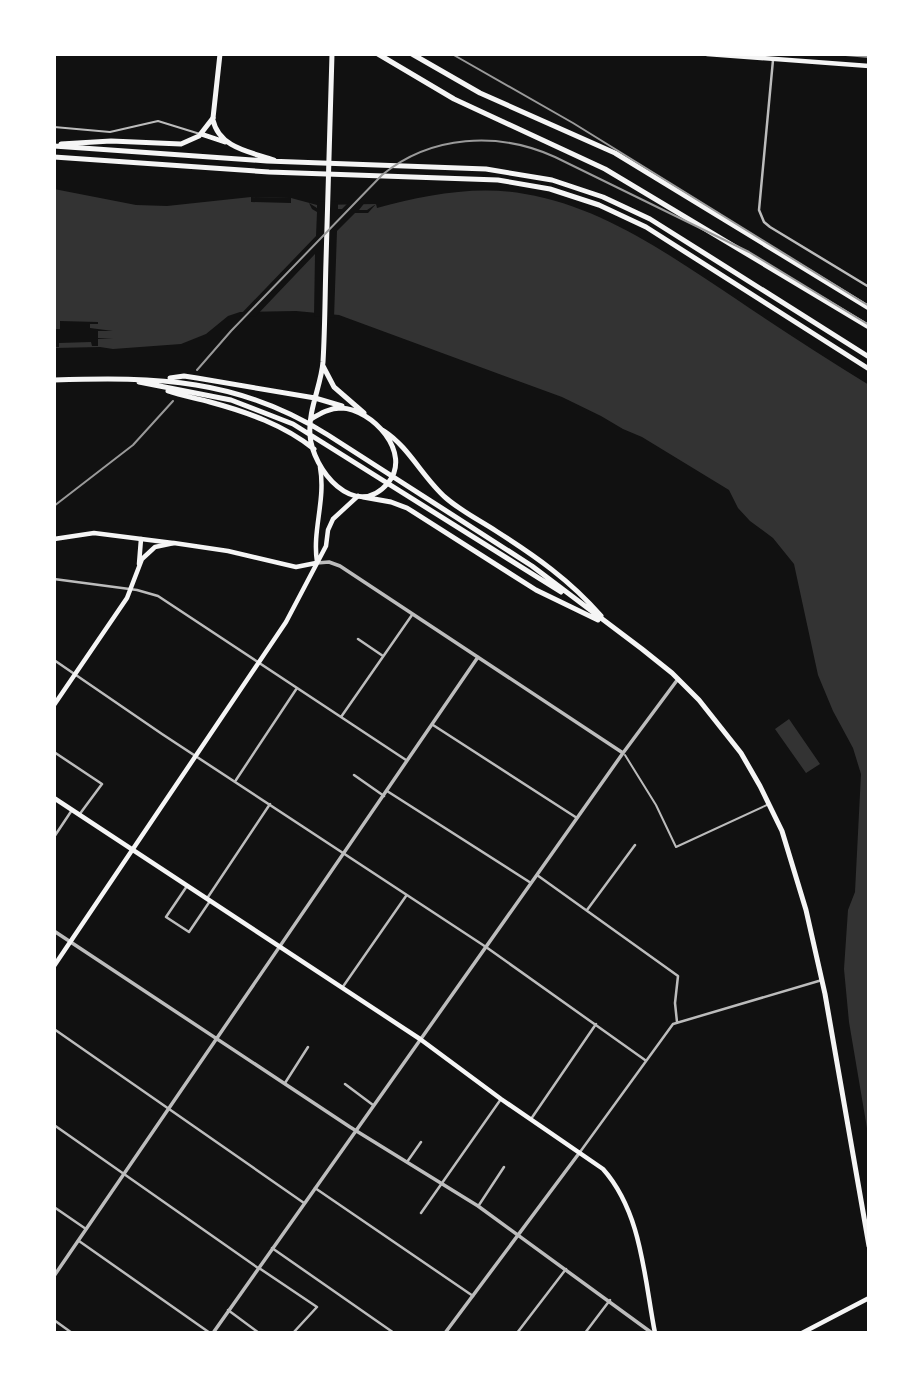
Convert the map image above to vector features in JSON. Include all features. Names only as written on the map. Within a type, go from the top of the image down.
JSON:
[{"type":"highway","points":[[220,54],[213,118],[219,136],[230,144]]},
{"type":"highway","points":[[332,54],[323,364],[310,436],[320,463],[335,486],[348,494],[391,502],[407,508],[554,600],[607,623]]},
{"type":"highway","points":[[378,54],[428,85],[499,121],[605,169],[869,327]]},
{"type":"highway","points":[[412,54],[469,87],[615,153],[869,307]]},
{"type":"highway","points":[[54,145],[111,141],[176,145],[201,134],[213,118]]},
{"type":"highway","points":[[201,134],[280,162]]},
{"type":"highway","points":[[54,145],[280,162],[499,171],[552,180],[590,192],[662,226],[869,357]]},
{"type":"highway","points":[[54,157],[315,174],[498,180],[550,189],[635,221],[869,369]]},
{"type":"highway","points":[[323,364],[332,385],[398,442],[424,476],[446,498],[564,578],[607,623]]},
{"type":"highway","points":[[160,380],[184,376],[315,398],[369,418]]},
{"type":"highway","points":[[54,380],[160,380],[208,386],[268,404],[313,426],[532,566],[678,679],[706,708],[750,767],[770,804],[795,871],[822,980],[869,1245]]},
{"type":"highway","points":[[130,380],[261,419],[297,436],[314,450]]},
{"type":"highway","points":[[159,387],[225,398],[265,412],[312,435],[539,580],[573,598]]},
{"type":"highway","points":[[311,419],[333,409],[355,411]]},
{"type":"highway","points":[[359,496],[372,494],[383,488],[394,471],[394,450],[379,427]]},
{"type":"main road","points":[[707,54],[869,66]]},
{"type":"main road","points":[[317,563],[314,546],[323,487],[320,463]]},
{"type":"main road","points":[[54,966],[291,614],[326,546],[331,521],[359,496]]},
{"type":"main road","points":[[54,539],[94,533],[221,550],[299,567],[317,563]]},
{"type":"main road","points":[[54,705],[132,589],[138,568],[141,539]]},
{"type":"main road","points":[[138,568],[151,549],[174,543]]},
{"type":"main road","points":[[54,798],[420,1039],[603,1169],[616,1183],[633,1220],[653,1333]]},
{"type":"main road","points":[[802,1333],[869,1298]]},
{"type":"street","points":[[773,57],[759,210],[764,222],[869,287]]},
{"type":"street","points":[[317,563],[329,562],[340,566],[623,753]]},
{"type":"street","points":[[54,579],[132,589],[166,600],[407,761]]},
{"type":"street","points":[[341,717],[412,615]]},
{"type":"street","points":[[358,639],[383,656]]},
{"type":"street","points":[[54,1276],[478,657]]},
{"type":"street","points":[[54,660],[486,947],[645,1060]]},
{"type":"street","points":[[79,1241],[212,1333],[678,679]]},
{"type":"street","points":[[236,780],[297,688]]},
{"type":"street","points":[[432,725],[577,818]]},
{"type":"street","points":[[54,752],[102,784],[79,815]]},
{"type":"street","points":[[354,775],[384,796]]},
{"type":"street","points":[[387,791],[531,883]]},
{"type":"street","points":[[187,886],[166,917],[189,932],[270,804]]},
{"type":"street","points":[[54,837],[72,810]]},
{"type":"street","points":[[587,911],[635,845]]},
{"type":"street","points":[[537,875],[678,976],[675,1003],[677,1022]]},
{"type":"street","points":[[342,988],[407,895]]},
{"type":"street","points":[[54,931],[356,1131],[478,1206],[653,1333]]},
{"type":"street","points":[[445,1333],[520,1235],[670,1026],[822,980]]},
{"type":"street","points":[[531,1119],[596,1024]]},
{"type":"street","points":[[54,1029],[304,1203]]},
{"type":"street","points":[[284,1084],[308,1048]]},
{"type":"street","points":[[345,1084],[373,1105]]},
{"type":"street","points":[[421,1213],[501,1099]]},
{"type":"street","points":[[54,1125],[317,1307],[293,1333]]},
{"type":"street","points":[[407,1162],[421,1142]]},
{"type":"street","points":[[478,1206],[505,1167]]},
{"type":"street","points":[[315,1188],[473,1296]]},
{"type":"street","points":[[54,1207],[86,1229]]},
{"type":"street","points":[[272,1248],[394,1333]]},
{"type":"street","points":[[517,1333],[566,1269]]},
{"type":"street","points":[[585,1333],[610,1300]]},
{"type":"street","points":[[228,1310],[259,1333]]},
{"type":"street","points":[[54,1320],[72,1333]]},
{"type":"lane","points":[[54,127],[110,132],[158,121],[201,134]]},
{"type":"lane","points":[[623,753],[656,805],[676,848],[770,804]]},
{"type":"shaded area","points":[[54,189],[136,205],[167,206],[251,197],[291,198],[317,205],[376,204],[377,208],[432,195],[469,191],[525,194],[583,210],[637,236],[869,385],[869,1140],[849,1022],[844,969],[848,910],[855,892],[861,774],[853,748],[818,675],[794,564],[773,538],[738,508],[729,490],[642,437],[562,397],[339,315],[296,311],[240,312],[228,316],[206,334],[181,344],[113,349],[54,348]]},
{"type":"shaded area","points":[[789,719],[820,764],[806,773],[775,729]]},
{"type":"pier","points":[[251,197],[291,198],[291,203],[251,202]]},
{"type":"pier","points":[[317,201],[338,202],[338,209],[342,209],[350,201],[366,201],[359,210],[367,210],[376,204],[368,213],[355,213],[337,231],[334,318],[314,316],[315,254],[255,317],[239,316],[316,236],[317,212],[309,203],[317,208]]},
{"type":"pier","points":[[60,321],[98,322],[90,324],[90,328],[113,331],[98,331],[98,338],[113,339],[98,339],[98,346],[92,346],[91,342],[59,343],[59,347],[54,347],[54,329],[60,329]]},
{"type":"tram line","points":[[834,54],[869,57]]},
{"type":"railway","points":[[452,54],[573,123],[869,306]]},
{"type":"railway","points":[[197,370],[231,331],[382,175],[422,152],[466,141],[511,143],[555,157],[749,252],[869,325]]},
{"type":"railway","points":[[54,506],[133,445],[173,401]]}]
